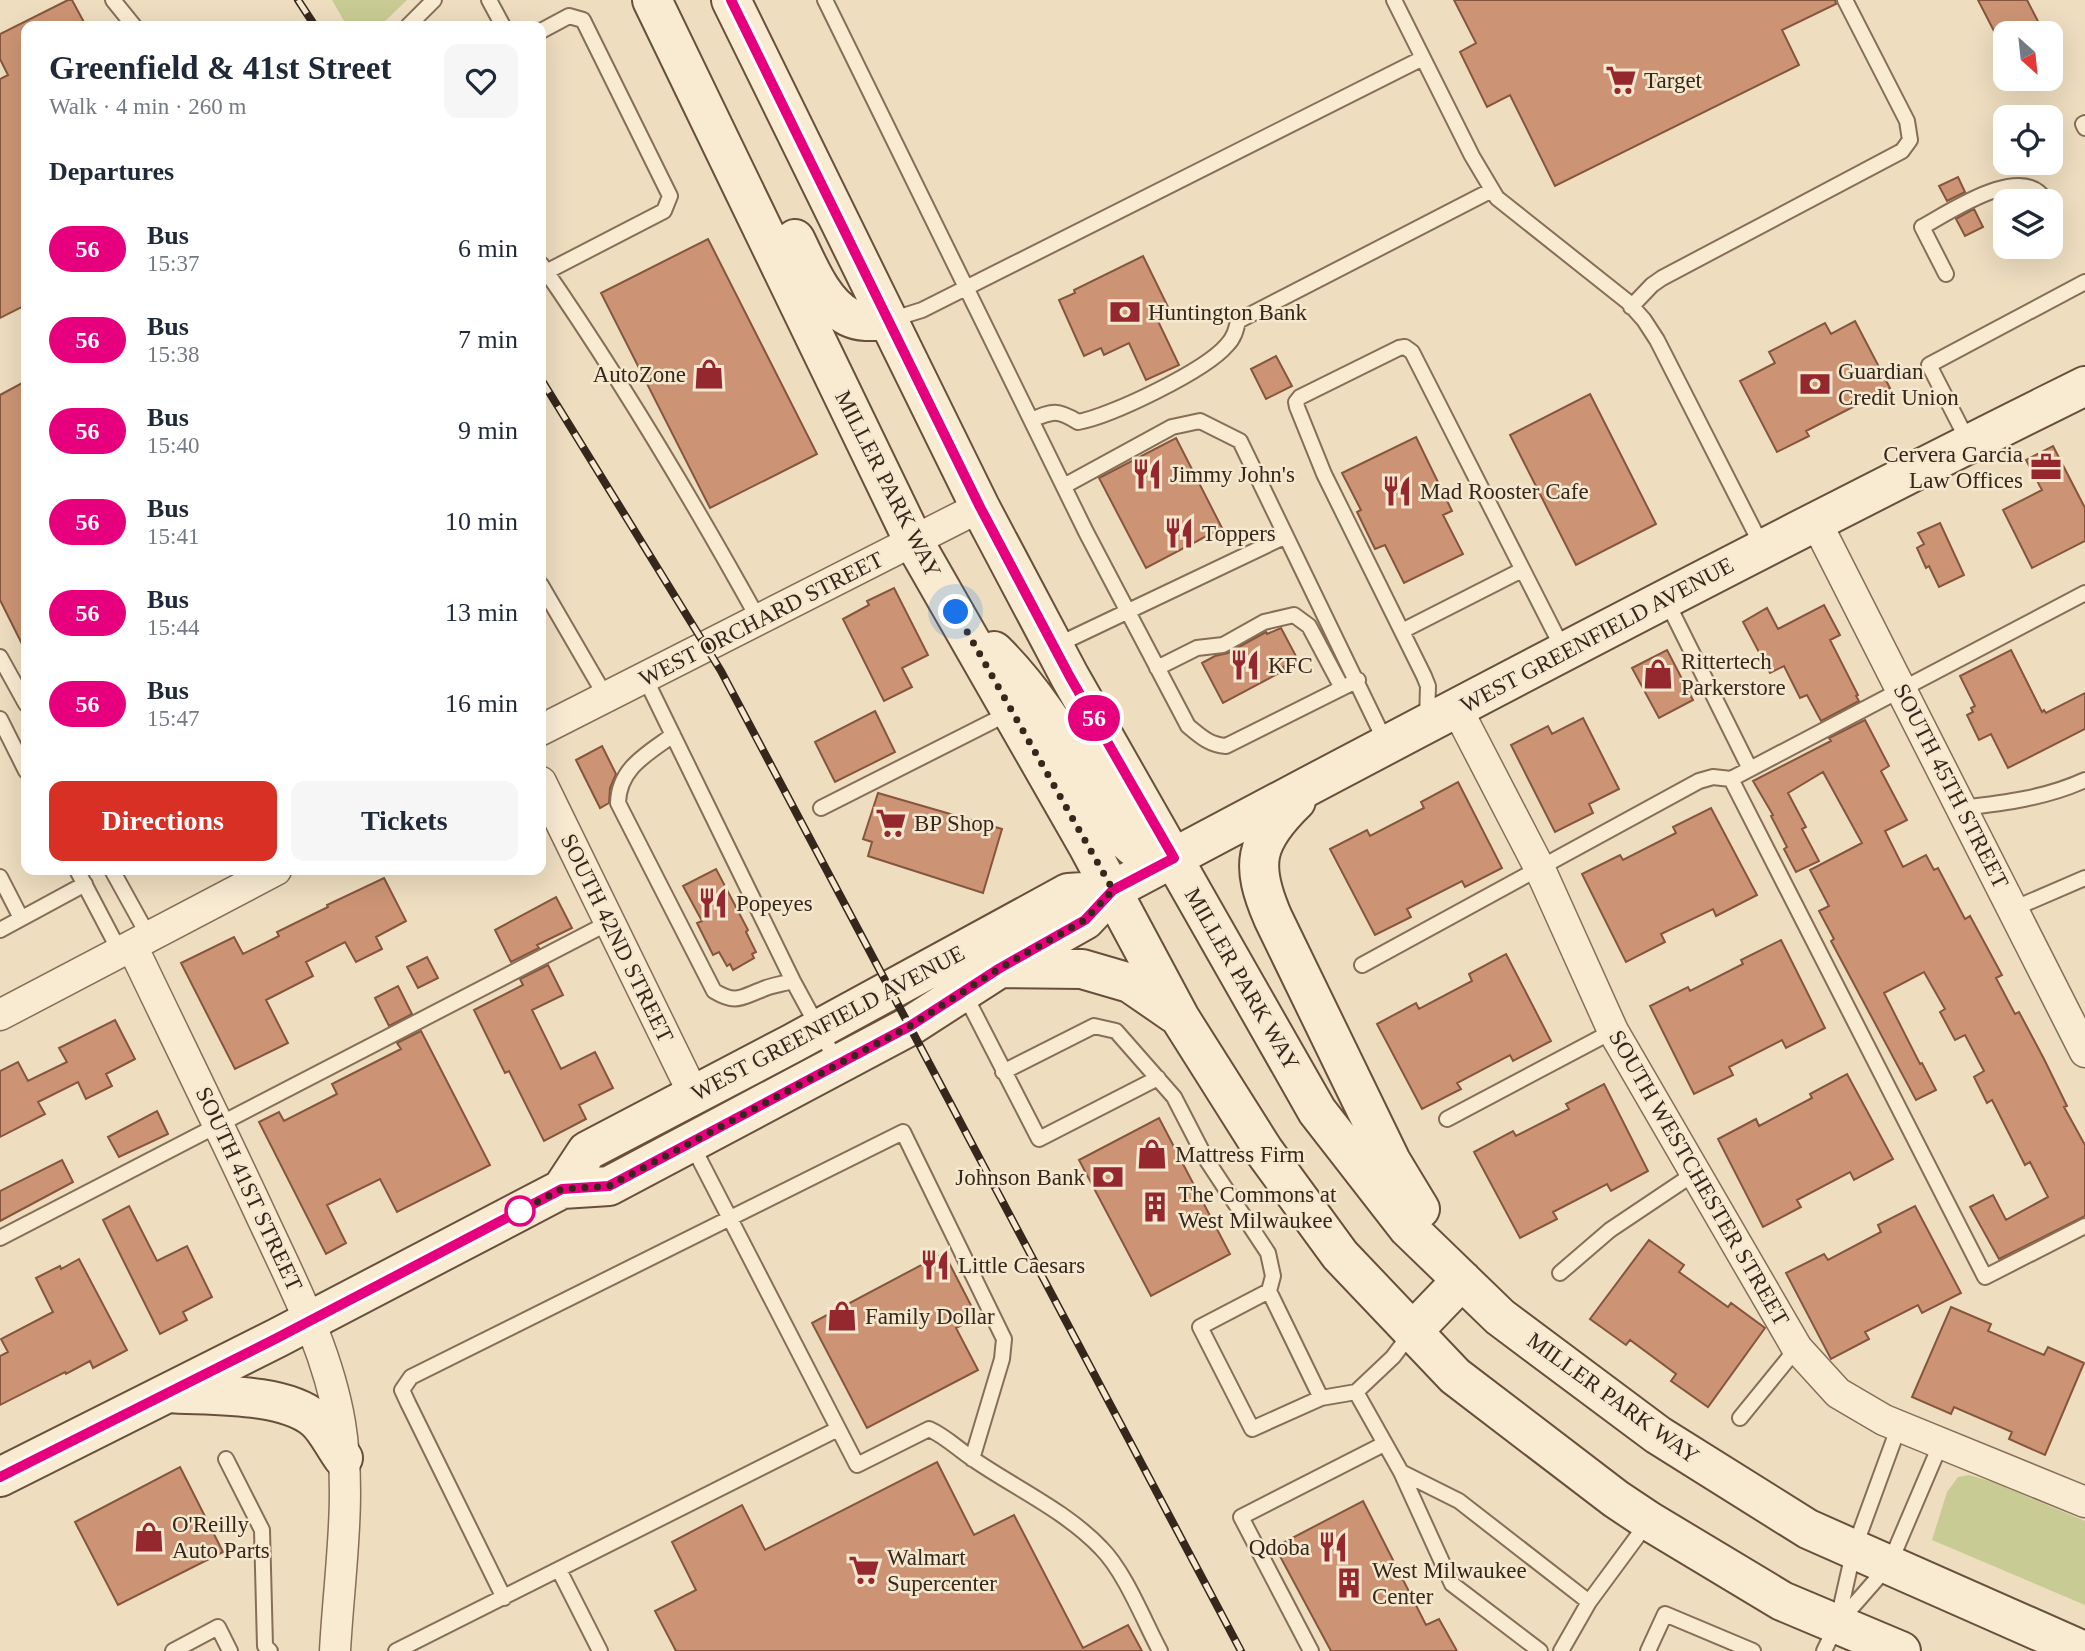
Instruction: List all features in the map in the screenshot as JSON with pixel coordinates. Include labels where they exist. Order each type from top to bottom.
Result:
[{"type":"main road","name":"MILLER PARK WAY","points":[[652,0],[914,542],[1113,890],[1180,1018],[1264,1151],[1340,1255],[1455,1376],[1649,1521],[1782,1601],[1831,1638],[1901,1651]]},
{"type":"main road","name":"MILLER PARK WAY","points":[[731,0],[980,507],[1054,646],[1317,1111],[1408,1228],[1500,1317],[1658,1435],[1808,1529],[2084,1651]]},
{"type":"main road","points":[[705,111],[765,191],[820,286],[836,307],[850,317],[867,321],[888,320]]},
{"type":"main road","name":"WEST GREENFIELD AVENUE","points":[[0,1477],[310,1321],[562,1189],[609,1186],[910,1026],[1000,968],[1085,920],[1113,890],[1388,746],[1563,650],[1815,520],[2085,386]]},
{"type":"main road","points":[[956,612],[1025,683],[1127,841],[1138,852],[1149,857],[1174,858]]},
{"type":"main road","points":[[1311,786],[1282,814],[1265,839],[1259,857],[1258,872],[1265,901],[1391,1161],[1462,1280],[1412,1332]]},
{"type":"main road","name":"WEST GREENFIELD AVENUE","points":[[562,1189],[587,1151],[1069,893],[1113,890]]},
{"type":"main road","points":[[1000,968],[1082,969],[1130,983],[1180,1018]]},
{"type":"main road","points":[[166,1393],[278,1401],[300,1409],[317,1420],[343,1458]]},
{"type":"street","name":"WEST ORCHARD STREET","points":[[546,728],[980,507]]},
{"type":"street","name":"SOUTH 45TH STREET","points":[[1815,520],[2085,1052]]},
{"type":"street","name":"SOUTH WESTCHESTER STREET","points":[[1442,717],[1539,867],[1613,1031],[1797,1348],[1838,1393],[1884,1420],[2085,1502]]},
{"type":"street","name":"SOUTH 42ND STREET","points":[[546,792],[694,1095]]},
{"type":"street","points":[[0,1015],[267,875]]},
{"type":"street","name":"SOUTH 41ST STREET","points":[[134,945],[310,1321],[334,1398],[340,1424],[344,1500],[335,1651]]},
{"type":"lane","points":[[113,0],[130,21]]},
{"type":"lane","points":[[413,21],[434,0]]},
{"type":"lane","points":[[489,0],[500,21]]},
{"type":"lane","points":[[825,0],[1031,420],[1188,726],[1216,745],[1226,746],[1357,680]]},
{"type":"lane","points":[[1394,0],[1472,156],[1497,198],[1644,320],[1657,340],[1763,547]]},
{"type":"lane","points":[[1631,307],[1662,278],[1902,151],[1910,140],[1907,121],[1845,0]]},
{"type":"lane","points":[[546,28],[569,16],[583,20],[670,196],[664,211],[546,267]]},
{"type":"lane","points":[[888,320],[922,310],[1423,58]]},
{"type":"lane","points":[[1999,189],[2010,185],[2027,185],[2033,189]]},
{"type":"lane","points":[[1031,420],[1051,412],[1062,412],[1078,422],[1092,419],[1163,387],[1205,365],[1226,346],[1234,335],[1238,321],[1492,190]]},
{"type":"lane","points":[[1946,274],[1922,227],[1993,191]]},
{"type":"lane","points":[[546,272],[589,335],[717,545],[759,620]]},
{"type":"lane","points":[[1969,443],[1929,365],[2085,282]]},
{"type":"lane","points":[[1442,717],[1324,474],[1296,402],[1300,397],[1405,346],[1412,352],[1563,650]]},
{"type":"lane","points":[[1064,486],[1172,427],[1200,421],[1240,441],[1388,746]]},
{"type":"lane","points":[[1054,646],[1286,536]]},
{"type":"lane","points":[[1402,631],[1522,569]]},
{"type":"lane","points":[[546,593],[607,697]]},
{"type":"lane","points":[[1731,779],[2085,593]]},
{"type":"lane","points":[[1666,599],[1750,769]]},
{"type":"lane","points":[[1157,668],[1196,649],[1223,645],[1264,622],[1294,615],[1309,626],[1342,688]]},
{"type":"lane","points":[[0,657],[21,695]]},
{"type":"lane","points":[[645,678],[793,981],[838,1064]]},
{"type":"lane","points":[[821,808],[1011,712]]},
{"type":"lane","points":[[0,719],[21,761]]},
{"type":"lane","points":[[673,735],[636,761],[623,777],[618,790],[618,803],[714,991],[728,999],[745,998],[761,989],[793,981]]},
{"type":"lane","points":[[1362,965],[1699,781],[1724,776],[1731,779],[1985,1277],[2085,1226]]},
{"type":"lane","points":[[1962,808],[2004,803],[2063,790],[2085,780]]},
{"type":"lane","points":[[80,875],[134,945]]},
{"type":"lane","points":[[113,875],[134,945]]},
{"type":"lane","points":[[0,877],[21,918]]},
{"type":"lane","points":[[2013,909],[2085,878]]},
{"type":"lane","points":[[0,930],[85,884]]},
{"type":"lane","points":[[0,1238],[610,922]]},
{"type":"lane","points":[[964,993],[1039,1139],[1158,1078]]},
{"type":"lane","points":[[1003,1072],[1094,1026],[1116,1031],[1174,1097],[1206,1159],[1268,1253],[1273,1276],[1269,1292],[1321,1398]]},
{"type":"lane","points":[[1447,1119],[1613,1031]]},
{"type":"lane","points":[[504,1598],[402,1390],[411,1377],[902,1132],[1004,1339],[1002,1359],[972,1459]]},
{"type":"lane","points":[[691,1143],[857,1465],[929,1429],[938,1433],[972,1459],[1078,1528],[1103,1549],[1119,1573],[1160,1651]]},
{"type":"lane","points":[[1560,1273],[1610,1230],[1695,1173]]},
{"type":"lane","points":[[1269,1292],[1200,1327],[1252,1429],[1321,1398],[1356,1392],[1393,1357],[1412,1332]]},
{"type":"lane","points":[[1740,1418],[1797,1348]]},
{"type":"lane","points":[[1356,1392],[1401,1472],[1452,1584],[1531,1649]]},
{"type":"lane","points":[[1831,1638],[1854,1549],[1899,1426]]},
{"type":"lane","points":[[396,1651],[838,1429]]},
{"type":"lane","points":[[1831,1638],[1889,1565],[1941,1443]]},
{"type":"lane","points":[[1311,1651],[1241,1517],[1384,1444]]},
{"type":"lane","points":[[226,1459],[262,1530],[265,1646],[270,1651]]},
{"type":"lane","points":[[1401,1472],[1459,1501],[1589,1602]]},
{"type":"lane","points":[[1560,1651],[1589,1602],[1649,1521]]},
{"type":"lane","points":[[559,1570],[600,1651]]},
{"type":"lane","points":[[1648,1651],[1665,1614],[1754,1651]]},
{"type":"lane","points":[[173,1651],[218,1628],[230,1651]]},
{"type":"green space","points":[[332,0],[407,0],[385,21],[344,21]]},
{"type":"green space","points":[[1969,1475],[1993,1482],[2085,1521],[2085,1605],[1932,1540],[1947,1492],[1958,1477]]},
{"type":"building","points":[[72,0],[83,21],[26,21]]},
{"type":"building","name":"Target","points":[[1454,0],[1835,0],[1836,4],[1782,30],[1799,65],[1555,186],[1510,95],[1487,107],[1460,52],[1476,43]]},
{"type":"building","points":[[1978,0],[2027,0],[2038,21],[1993,21],[1993,29]]},
{"type":"building","points":[[21,24],[21,308],[0,318],[0,79],[8,75],[0,59],[0,34]]},
{"type":"building","points":[[1958,177],[1965,192],[1947,201],[1939,186]]},
{"type":"building","points":[[1974,209],[1983,227],[1965,236],[1956,219]]},
{"type":"building","name":"AutoZone","points":[[708,239],[817,454],[710,508],[601,293]]},
{"type":"building","points":[[1143,256],[1171,313],[1157,319],[1179,365],[1146,380],[1129,343],[1104,355],[1101,348],[1084,356],[1059,300]]},
{"type":"building","name":"Guardian Credit Union","points":[[1855,321],[1890,388],[1806,431],[1809,436],[1777,452],[1740,381],[1775,363],[1769,352],[1825,323],[1831,334]]},
{"type":"building","points":[[1276,356],[1292,386],[1266,399],[1251,369]]},
{"type":"building","points":[[21,384],[21,642],[0,600],[0,395]]},
{"type":"building","points":[[1590,394],[1656,524],[1576,565],[1510,435]]},
{"type":"building","name":"Mad Rooster Cafe","points":[[1416,437],[1452,511],[1443,515],[1463,554],[1404,583],[1385,545],[1375,549],[1357,512],[1361,510],[1342,473]]},
{"type":"building","points":[[1176,438],[1222,528],[1146,568],[1099,478]]},
{"type":"building","points":[[2053,446],[2085,508],[2085,541],[2032,568],[2003,510],[2042,490],[2026,460]]},
{"type":"building","points":[[1940,523],[1964,575],[1939,587],[1917,548],[1924,544],[1918,533]]},
{"type":"building","points":[[894,588],[928,655],[902,668],[912,687],[884,701],[843,619],[869,605],[867,601]]},
{"type":"building","points":[[1824,605],[1840,635],[1830,640],[1859,701],[1821,721],[1807,695],[1800,698],[1784,666],[1770,673],[1743,622],[1767,608],[1778,629]]},
{"type":"building","name":"KFC","points":[[1281,628],[1298,660],[1283,667],[1285,670],[1223,703],[1202,663],[1228,653],[1266,632],[1267,634]]},
{"type":"building","points":[[1667,650],[1693,700],[1659,718],[1632,668]]},
{"type":"building","points":[[2011,650],[2042,712],[2044,710],[2046,713],[2085,693],[2085,729],[2008,768],[1991,734],[1979,740],[1967,715],[1973,712],[1971,708],[1975,706],[1960,676]]},
{"type":"building","points":[[875,711],[895,752],[835,782],[815,742]]},
{"type":"building","points":[[1583,718],[1619,789],[1589,804],[1593,813],[1555,832],[1511,745],[1548,726],[1552,734]]},
{"type":"building","points":[[1865,720],[1889,766],[1881,771],[1907,820],[1885,831],[1903,867],[1926,855],[1934,870],[1938,868],[1965,919],[1970,916],[2002,975],[1996,978],[2015,1014],[2019,1012],[2085,1145],[2085,1216],[1999,1259],[1970,1207],[1993,1195],[2006,1220],[2048,1197],[2030,1162],[2025,1165],[1992,1100],[1987,1103],[1974,1077],[1984,1071],[1965,1035],[1955,1040],[1940,1012],[1945,1009],[1924,972],[1884,993],[1936,1090],[1916,1100],[1831,941],[1834,939],[1819,911],[1829,906],[1810,870],[1862,843],[1823,772],[1788,793],[1806,827],[1802,829],[1819,861],[1796,872],[1784,849],[1787,847],[1771,816],[1773,815],[1753,781],[1831,741],[1829,738]]},
{"type":"building","points":[[602,746],[616,774],[610,788],[609,803],[600,808],[576,760]]},
{"type":"building","points":[[1458,782],[1502,868],[1465,887],[1462,881],[1407,909],[1411,917],[1375,935],[1330,849],[1367,830],[1370,836],[1424,808],[1421,802]]},
{"type":"building","points":[[878,793],[1002,829],[983,893],[868,856],[872,842],[863,839]]},
{"type":"building","points":[[1711,808],[1757,895],[1716,916],[1713,909],[1661,934],[1665,942],[1626,962],[1582,874],[1620,855],[1623,860],[1676,833],[1673,827]]},
{"type":"building","name":"Popeyes","points":[[716,869],[748,930],[746,932],[756,952],[752,954],[754,958],[733,970],[730,964],[727,966],[719,952],[713,955],[697,923],[702,921],[683,886]]},
{"type":"building","points":[[384,878],[406,921],[376,937],[382,949],[356,962],[345,942],[306,962],[313,976],[266,1000],[288,1043],[235,1069],[181,963],[234,937],[243,954],[279,936],[277,932],[328,907],[327,905]]},
{"type":"building","points":[[556,897],[572,928],[537,945],[539,948],[511,962],[495,930]]},
{"type":"building","points":[[1781,940],[1825,1028],[1786,1048],[1782,1040],[1729,1067],[1733,1075],[1694,1094],[1650,1006],[1688,987],[1690,991],[1743,964],[1741,960]]},
{"type":"building","points":[[1506,954],[1551,1041],[1513,1061],[1510,1055],[1457,1083],[1461,1089],[1422,1109],[1377,1024],[1416,1003],[1419,1009],[1472,981],[1469,974]]},
{"type":"building","points":[[427,957],[438,978],[418,988],[407,967]]},
{"type":"building","points":[[548,965],[563,995],[532,1010],[561,1069],[595,1052],[613,1088],[579,1105],[586,1119],[544,1141],[509,1071],[505,1073],[474,1010],[523,985],[520,979]]},
{"type":"building","points":[[398,986],[412,1014],[389,1026],[375,998]]},
{"type":"building","points":[[115,1020],[135,1059],[106,1074],[112,1086],[86,1099],[78,1082],[38,1102],[45,1114],[0,1137],[0,1071],[18,1062],[28,1081],[67,1062],[59,1048]]},
{"type":"building","points":[[421,1031],[490,1165],[397,1212],[380,1179],[327,1205],[346,1243],[326,1254],[259,1122],[279,1112],[284,1121],[337,1094],[332,1084],[401,1049],[397,1043]]},
{"type":"building","points":[[1847,1074],[1893,1159],[1854,1180],[1850,1172],[1797,1200],[1801,1207],[1763,1227],[1718,1139],[1756,1119],[1759,1126],[1812,1098],[1810,1094]]},
{"type":"building","points":[[1604,1084],[1648,1171],[1611,1191],[1607,1184],[1553,1212],[1557,1219],[1520,1238],[1474,1152],[1513,1131],[1516,1136],[1569,1109],[1566,1104]]},
{"type":"building","points":[[157,1111],[168,1134],[119,1157],[108,1137]]},
{"type":"building","name":"The Commons at West Milwaukee","points":[[1159,1118],[1230,1254],[1151,1296],[1079,1160]]},
{"type":"building","points":[[62,1160],[73,1182],[0,1221],[0,1191]]},
{"type":"building","points":[[129,1206],[157,1261],[187,1246],[212,1297],[183,1312],[187,1320],[160,1334],[103,1220]]},
{"type":"building","points":[[1915,1206],[1961,1293],[1922,1313],[1918,1305],[1865,1332],[1869,1339],[1831,1359],[1786,1273],[1824,1254],[1828,1260],[1881,1232],[1878,1225]]},
{"type":"building","points":[[1649,1240],[1684,1265],[1679,1272],[1728,1307],[1731,1303],[1765,1328],[1708,1407],[1671,1381],[1676,1374],[1630,1340],[1626,1345],[1590,1319]]},
{"type":"building","points":[[944,1253],[977,1317],[956,1328],[978,1370],[867,1428],[812,1323]]},
{"type":"building","points":[[79,1259],[127,1350],[93,1368],[90,1361],[0,1405],[0,1356],[8,1352],[1,1339],[53,1312],[36,1278]]},
{"type":"building","points":[[1951,1307],[1991,1324],[1988,1331],[2044,1355],[2048,1347],[2084,1363],[2045,1455],[2009,1439],[2012,1432],[1954,1407],[1951,1414],[1912,1397]]},
{"type":"building","name":"Walmart Supercenter","points":[[937,1462],[974,1535],[1014,1515],[1083,1648],[1128,1625],[1142,1651],[676,1651],[655,1611],[696,1590],[672,1542],[742,1505],[765,1550]]},
{"type":"building","name":"O'Reilly Auto Parts","points":[[180,1467],[223,1552],[118,1605],[75,1522]]},
{"type":"building","name":"West Milwaukee Center","points":[[1363,1501],[1426,1625],[1439,1619],[1457,1651],[1331,1651],[1275,1547]]},
{"type":"railway","points":[[298,0],[312,21]]},
{"type":"railway","points":[[546,387],[721,671],[1241,1651]]},
{"type":"bus line","name":"56","points":[[0,1477],[277,1338],[562,1189],[609,1186],[691,1143],[910,1026],[1000,968],[1085,920],[1113,890],[1174,858],[1070,677],[980,507],[731,0]]},
{"type":"place","name":"Target","points":[[1621,80]]},
{"type":"place","name":"Huntington Bank","points":[[1125,312]]},
{"type":"place","name":"AutoZone","points":[[709,374]]},
{"type":"place","name":"Guardian Credit Union","points":[[1815,384]]},
{"type":"place","name":"Cervera Garcia Law Offices","points":[[2046,467]]},
{"type":"place","name":"Jimmy John's","points":[[1147,474]]},
{"type":"place","name":"Mad Rooster Cafe","points":[[1397,491]]},
{"type":"place","name":"Toppers","points":[[1179,533]]},
{"type":"place","name":"KFC","points":[[1245,665]]},
{"type":"place","name":"Rittertech Parkerstore","points":[[1658,674]]},
{"type":"place","name":"BP Shop","points":[[891,823]]},
{"type":"place","name":"Popeyes","points":[[713,903]]},
{"type":"place","name":"Mattress Firm","points":[[1152,1154]]},
{"type":"place","name":"Johnson Bank","points":[[1108,1177]]},
{"type":"place","name":"The Commons at West Milwaukee","points":[[1155,1207]]},
{"type":"place","name":"Little Caesars","points":[[935,1265]]},
{"type":"place","name":"Family Dollar","points":[[842,1316]]},
{"type":"place","name":"O'Reilly Auto Parts","points":[[149,1537]]},
{"type":"place","name":"Qdoba","points":[[1333,1547]]},
{"type":"place","name":"Walmart Supercenter","points":[[864,1570]]},
{"type":"place","name":"West Milwaukee Center","points":[[1349,1583]]},
{"type":"route","points":[[520,1211],[512,1215],[562,1189],[609,1186],[910,1026],[1000,968],[1085,920],[1113,890],[956,612]]}]
